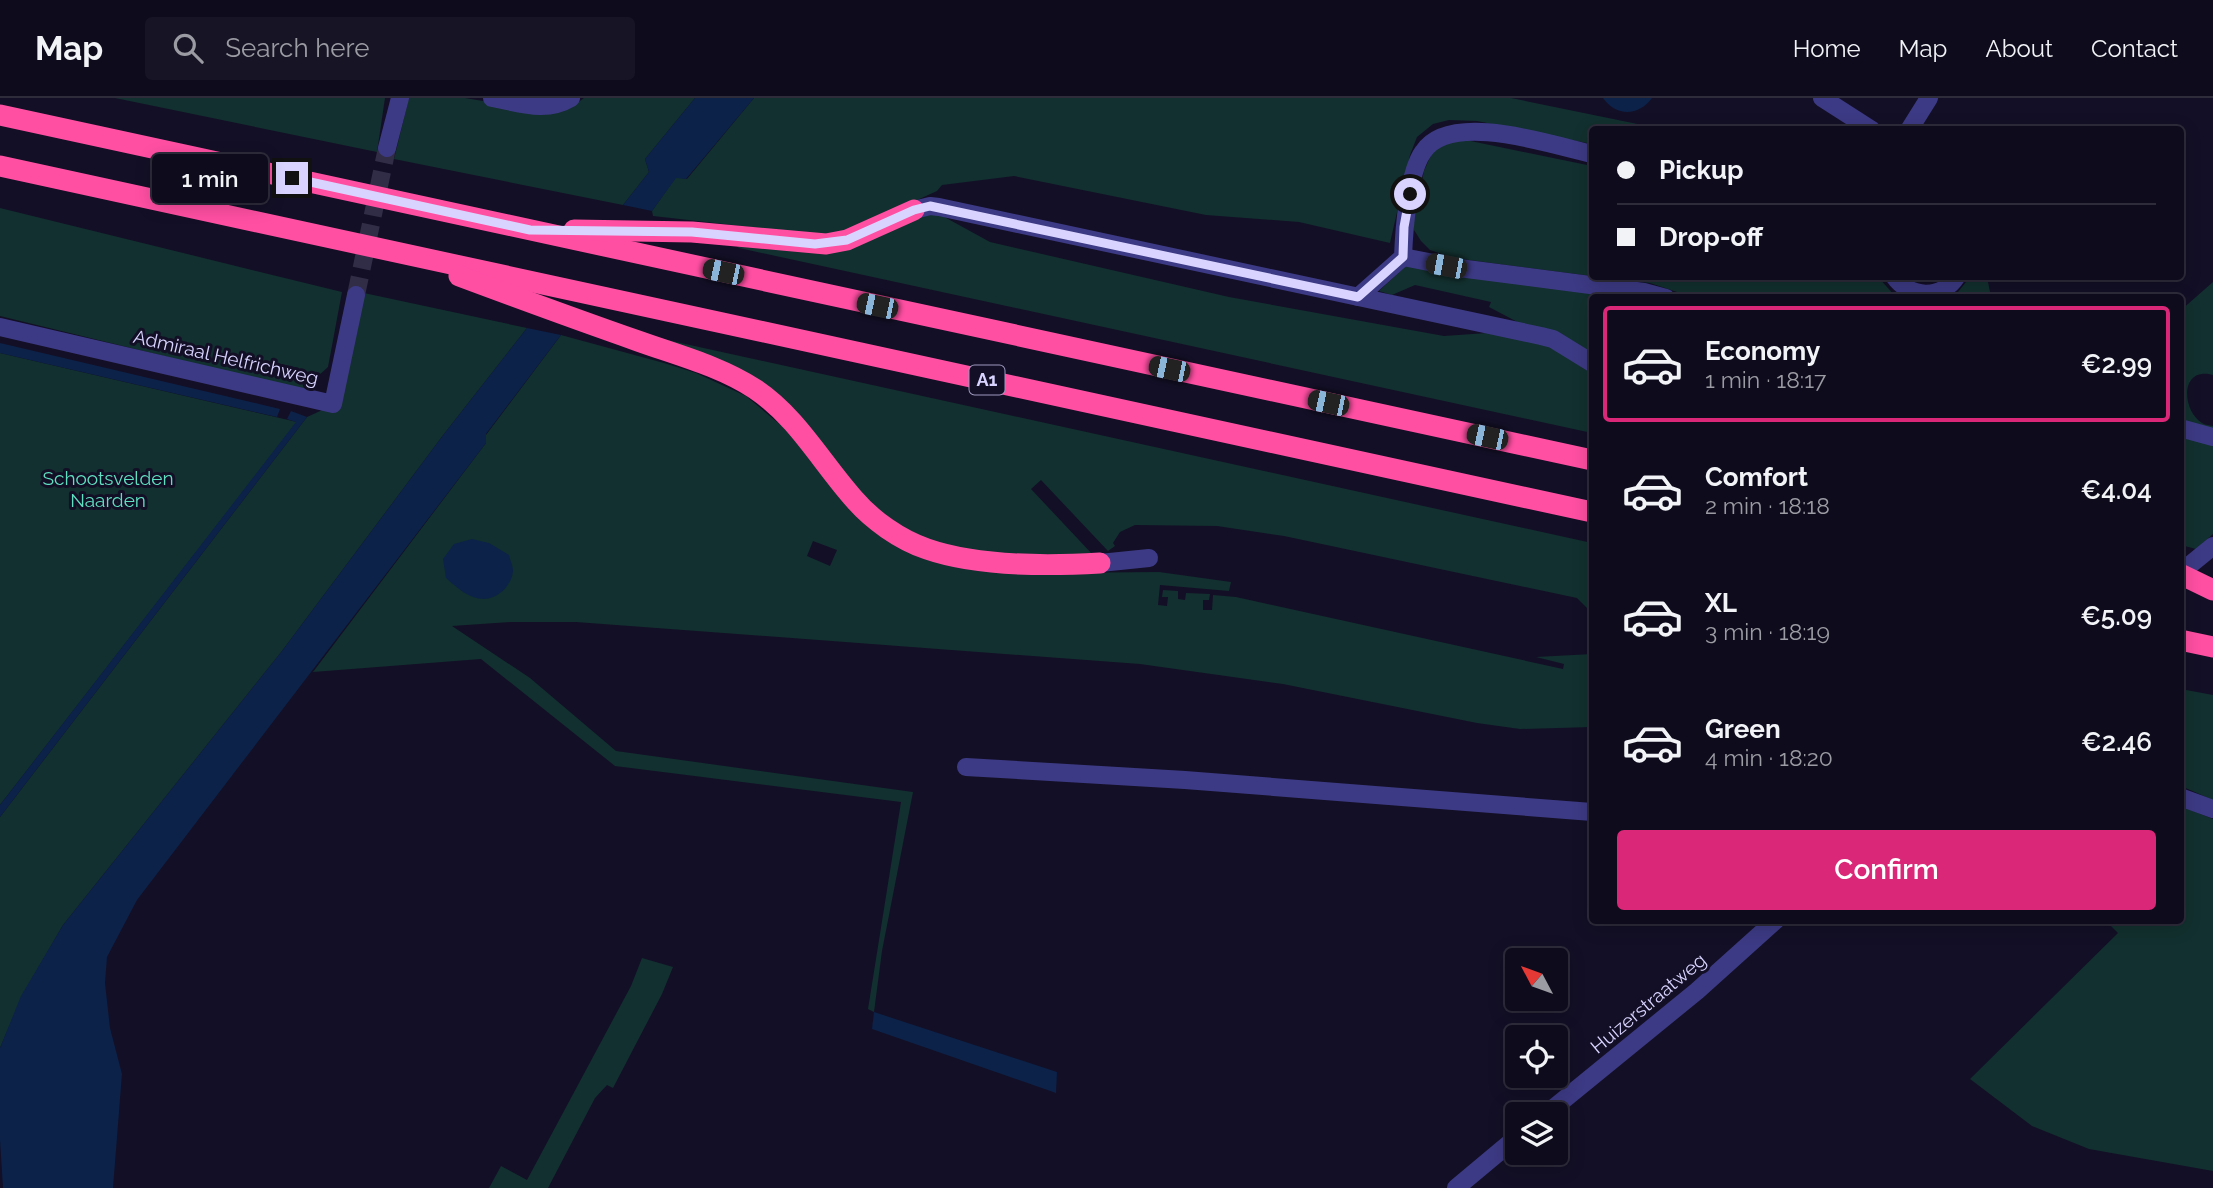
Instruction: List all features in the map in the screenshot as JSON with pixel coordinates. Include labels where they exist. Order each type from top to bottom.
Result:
[{"type":"highway","points":[[0,115],[1589,459]]},
{"type":"highway","name":"A1","points":[[0,166],[1589,511]]},
{"type":"highway","points":[[530,230],[692,232],[826,244],[847,240],[914,210]]},
{"type":"highway","name":"A1","points":[[381,248],[703,364],[741,381],[756,390],[791,420],[862,508],[895,533],[925,549],[947,555],[997,561],[1057,565],[1100,563]]},
{"type":"highway","points":[[2184,575],[2213,590]]},
{"type":"highway","points":[[2184,589],[2213,595]]},
{"type":"highway","points":[[2184,641],[2213,647]]},
{"type":"street","points":[[387,148],[400,98]]},
{"type":"street","points":[[492,98],[540,107],[553,106],[571,98]]},
{"type":"street","points":[[1822,98],[1866,126]]},
{"type":"street","points":[[1912,126],[1929,98]]},
{"type":"street","points":[[1358,297],[1403,257],[1405,221],[1416,168],[1424,150],[1438,138],[1463,131],[1487,131],[1589,153]]},
{"type":"street","points":[[914,210],[923,206],[939,207],[1553,339],[1589,361]]},
{"type":"street","points":[[1403,257],[1459,268],[1651,294]]},
{"type":"street","points":[[1897,280],[1909,290],[1921,294],[1940,294],[1953,280]]},
{"type":"street","name":"Admiraal Helfrichweg","points":[[0,327],[333,404],[356,295]]},
{"type":"street","points":[[2184,429],[2213,437]]},
{"type":"street","points":[[2184,570],[2213,546]]},
{"type":"street","name":"A1","points":[[1100,563],[1149,558]]},
{"type":"street","points":[[966,767],[1185,779],[1589,813]]},
{"type":"street","points":[[2184,799],[2213,810]]},
{"type":"street","name":"Huizerstraatweg","points":[[1561,1102],[1697,991],[1772,924]]},
{"type":"street","points":[[1456,1188],[1505,1147]]},
{"type":"green space","points":[[115,98],[385,98],[377,152]]},
{"type":"green space","points":[[409,98],[465,98],[549,112],[569,109],[584,98],[695,98],[645,159],[649,172],[623,205],[394,159]]},
{"type":"green space","points":[[754,98],[1511,98],[1647,126],[1589,126],[1589,143],[1477,121],[1449,120],[1433,124],[1417,137],[1410,155],[1390,243],[1299,222],[1206,215],[1014,176],[942,185],[937,191],[858,227],[831,236],[653,216],[652,211],[676,177],[687,179]]},
{"type":"green space","points":[[1461,139],[1589,165],[1589,276],[1454,258],[1430,250],[1414,230],[1414,217],[1424,171],[1432,153],[1439,146]]},
{"type":"green space","points":[[0,208],[342,292],[328,367],[303,390],[0,316]]},
{"type":"green space","points":[[939,214],[990,242],[1229,297],[1444,336],[1487,333],[1547,345],[1589,369],[1589,432],[739,248],[734,244],[820,251],[917,215]]},
{"type":"green space","points":[[1407,265],[1612,294],[1589,294],[1589,354],[1489,307],[1491,302],[1415,285],[1392,295],[1379,291]]},
{"type":"green space","points":[[1624,280],[1881,280],[1893,294],[1683,294],[1650,283]]},
{"type":"green space","points":[[1968,280],[1988,280],[1990,294],[1956,294]]},
{"type":"green space","points":[[2213,282],[2213,375],[2202,374],[2194,377],[2187,391],[2190,409],[2195,417],[2203,424],[2213,426],[2213,534],[2196,549],[2184,546],[2184,307]]},
{"type":"green space","points":[[364,293],[527,328],[282,651],[63,925],[22,996],[0,1048],[0,817],[307,417],[342,401]]},
{"type":"green space","points":[[561,335],[696,373],[746,396],[783,427],[867,523],[1051,573],[1159,572],[1231,582],[1229,591],[1160,585],[1158,605],[1167,606],[1168,597],[1162,597],[1163,590],[1178,591],[1178,599],[1185,600],[1186,593],[1210,594],[1209,600],[1203,600],[1203,610],[1212,610],[1213,595],[1236,597],[1563,669],[1564,664],[1536,657],[1589,654],[1589,727],[1520,729],[1477,723],[1283,684],[1140,664],[576,622],[510,622],[452,626],[530,678],[616,751],[913,792],[882,951],[874,1012],[868,1009],[901,802],[615,766],[481,659],[313,672],[486,443],[486,435]],"holes":[[[813,541],[837,550],[830,566],[807,556]]]},
{"type":"green space","points":[[649,336],[1589,542],[1589,610],[1577,598],[1284,536],[1217,526],[1135,525],[1120,532],[1113,543],[1115,546],[1108,551],[1041,480],[1031,489],[1094,556],[967,552],[921,539],[870,504],[812,433]]},
{"type":"green space","name":"Schootsvelden Naarden","points":[[0,353],[297,422],[0,805]]},
{"type":"green space","points":[[2184,690],[2213,695],[2213,800],[2184,787]]},
{"type":"green space","points":[[2184,807],[2213,819],[2213,1171],[2089,1149],[2032,1126],[1970,1079],[2118,933],[2109,924],[2184,924]]},
{"type":"green space","points":[[642,958],[673,967],[662,994],[613,1088],[607,1085],[595,1098],[548,1188],[489,1188],[501,1166],[527,1180],[631,986]]},
{"type":"water","points":[[695,98],[754,98],[686,179],[676,178],[652,211],[623,205],[649,172],[645,159]]},
{"type":"water","points":[[1603,98],[1652,98],[1641,108],[1628,112],[1614,109]]},
{"type":"water","points":[[527,328],[561,335],[486,434],[486,443],[137,900],[107,957],[105,983],[110,1028],[122,1074],[113,1188],[3,1188],[0,1048],[21,996],[63,925],[282,651]]},
{"type":"water","points":[[0,343],[280,409],[277,417],[0,353]]},
{"type":"water","points":[[291,411],[307,417],[0,817],[0,805],[296,422],[287,419]]},
{"type":"water","points":[[472,539],[489,543],[509,555],[512,565],[512,576],[507,586],[499,594],[489,598],[468,595],[446,578],[443,559],[454,544]]},
{"type":"water","points":[[874,1012],[1057,1072],[1056,1093],[872,1029]]},
{"type":"tunnel","points":[[356,295],[387,148]]},
{"type":"route","points":[[292,178],[530,230],[692,232],[815,244],[847,240],[923,206],[939,207],[1358,297],[1403,257],[1404,227],[1410,194]]}]
